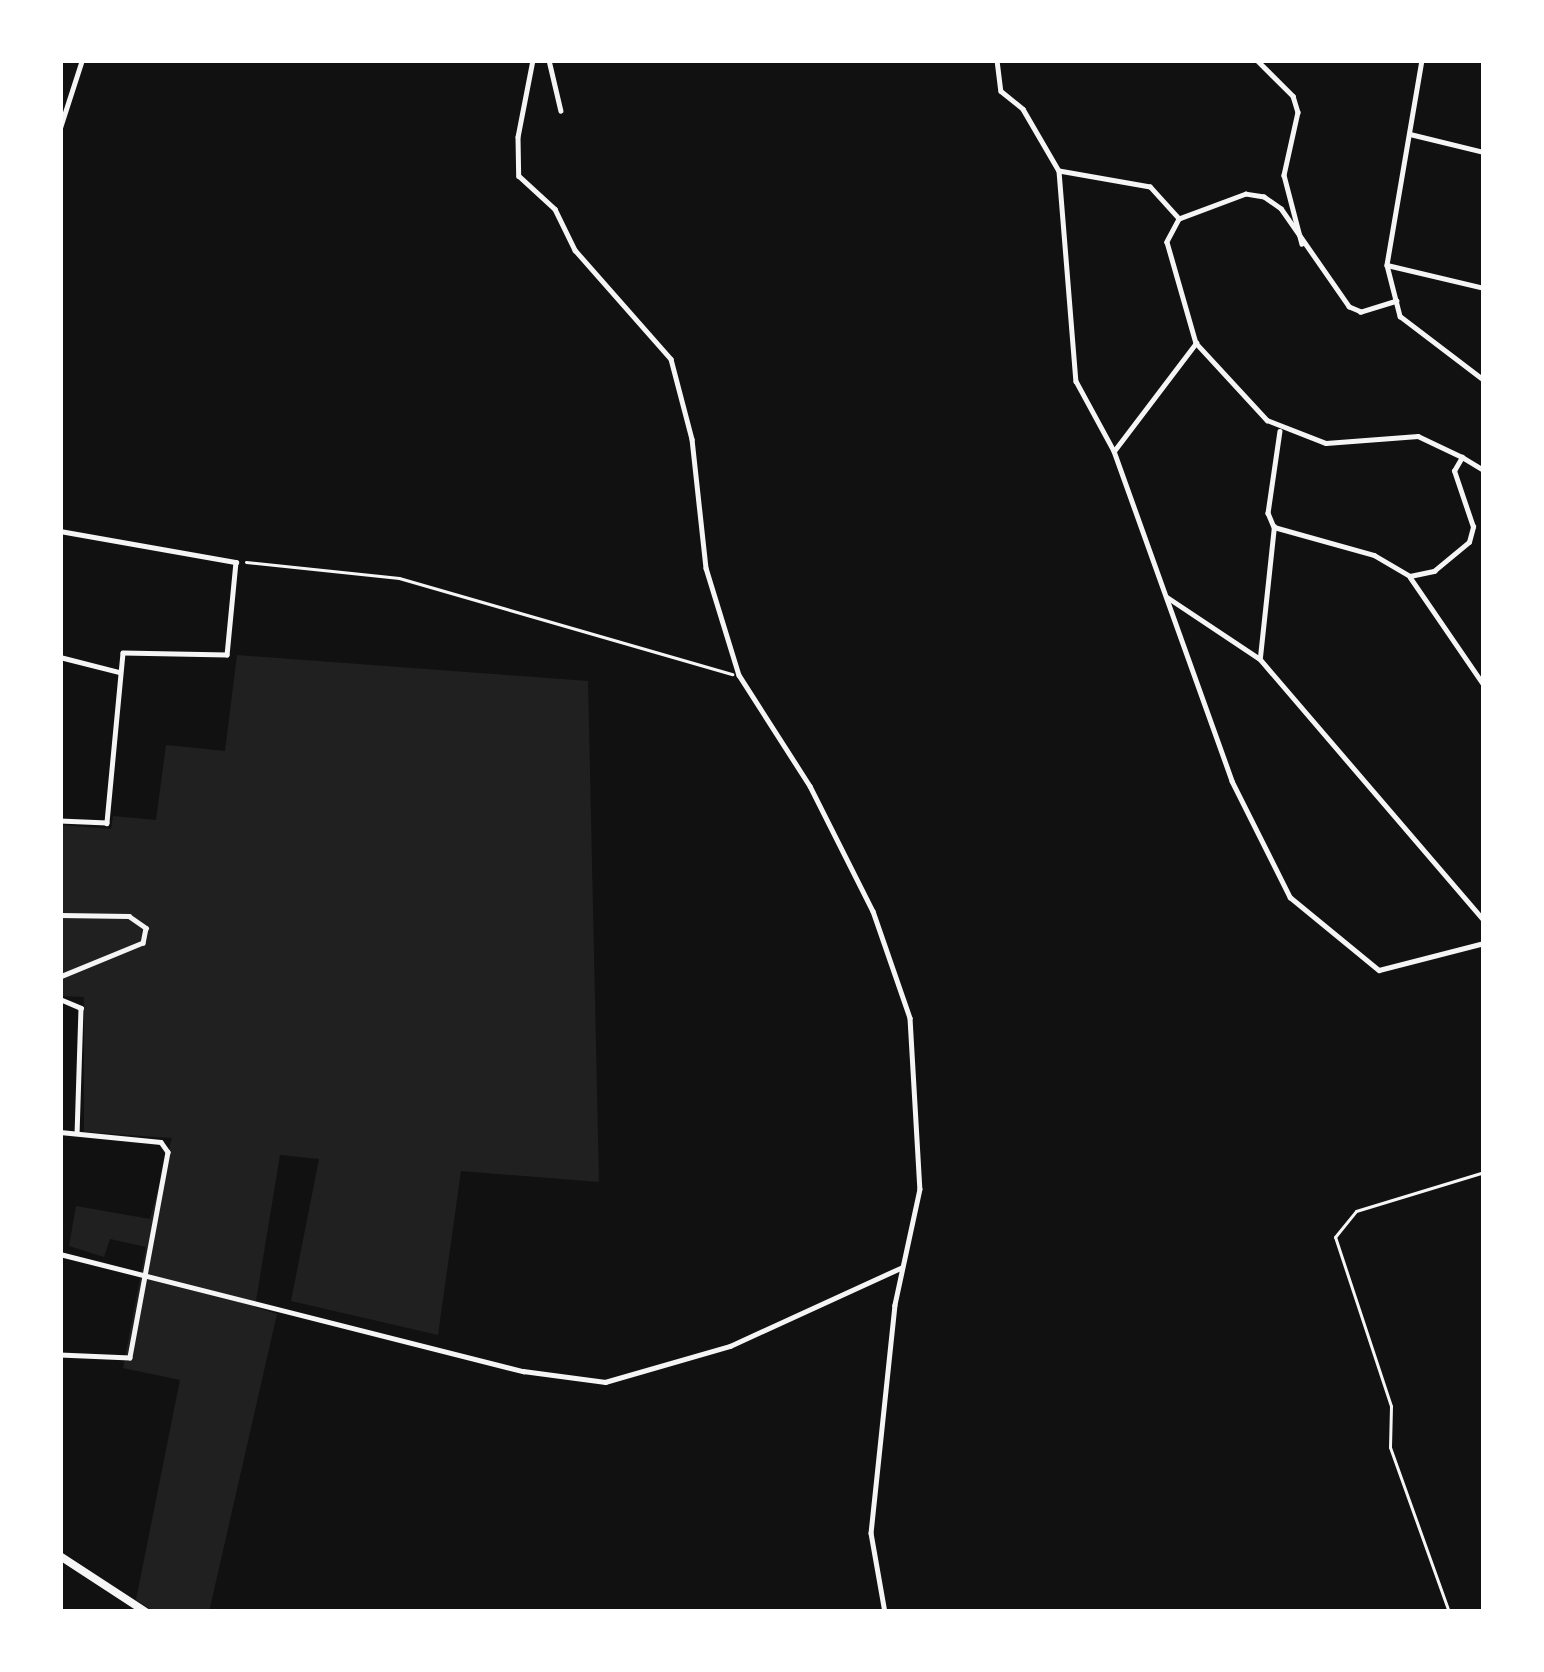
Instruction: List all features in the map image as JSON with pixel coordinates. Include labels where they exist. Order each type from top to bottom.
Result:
[{"type":"main road","points":[[60,1556],[146,1612]]},
{"type":"street","points":[[60,128],[82,60]]},
{"type":"street","points":[[533,60],[518,137],[519,176],[555,209],[575,250],[671,359],[692,439],[706,568],[739,675],[804,774],[874,911],[910,1018],[921,1165],[900,1268],[871,1532],[885,1612]]},
{"type":"street","points":[[549,60],[561,111]]},
{"type":"street","points":[[997,60],[1001,91],[1023,109],[1059,172],[1076,381],[1114,451],[1249,823],[1290,897],[1379,970],[1484,944]]},
{"type":"street","points":[[1257,60],[1293,96],[1298,112],[1284,175],[1303,246]]},
{"type":"street","points":[[1422,60],[1387,265],[1400,316],[1484,380]]},
{"type":"street","points":[[1410,134],[1484,152]]},
{"type":"street","points":[[1059,172],[1150,187],[1180,218]]},
{"type":"street","points":[[1396,301],[1361,312],[1348,307],[1281,209],[1264,197],[1246,194],[1180,218],[1167,242],[1171,276],[1196,343],[1250,406],[1280,428],[1326,443],[1418,436],[1484,470]]},
{"type":"street","points":[[1387,265],[1484,288]]},
{"type":"street","points":[[1114,451],[1196,343]]},
{"type":"street","points":[[1259,659],[1274,527],[1268,514],[1280,428]]},
{"type":"street","points":[[1410,576],[1434,571],[1469,542],[1473,526],[1454,471],[1462,457]]},
{"type":"street","points":[[1274,527],[1374,555],[1410,576],[1470,654],[1484,686]]},
{"type":"street","points":[[60,531],[236,562],[227,655],[130,651],[119,672],[107,823],[60,821]]},
{"type":"street","points":[[1163,594],[1259,659],[1484,920]]},
{"type":"street","points":[[60,657],[119,672]]},
{"type":"street","points":[[60,914],[129,916],[146,928],[131,949],[60,977]]},
{"type":"street","points":[[60,999],[81,1008],[77,1133]]},
{"type":"street","points":[[60,1132],[167,1145],[148,1276],[130,1358],[60,1355]]},
{"type":"street","points":[[60,1255],[523,1371],[605,1382],[730,1346],[900,1268]]},
{"type":"path","points":[[236,562],[398,578],[739,675]]},
{"type":"path","points":[[1449,1612],[1390,1447],[1391,1406],[1335,1238],[1356,1211],[1484,1172]]},
{"type":"shaded area","points":[[237,655],[588,681],[599,1182],[461,1171],[438,1335],[291,1301],[319,1159],[280,1155],[255,1307],[277,1314],[209,1612],[155,1612],[136,1600],[180,1380],[123,1368],[146,1247],[110,1239],[104,1257],[69,1246],[76,1206],[150,1219],[172,1138],[84,1132],[84,997],[60,996],[60,825],[111,829],[113,816],[156,820],[166,745],[225,751]]}]
